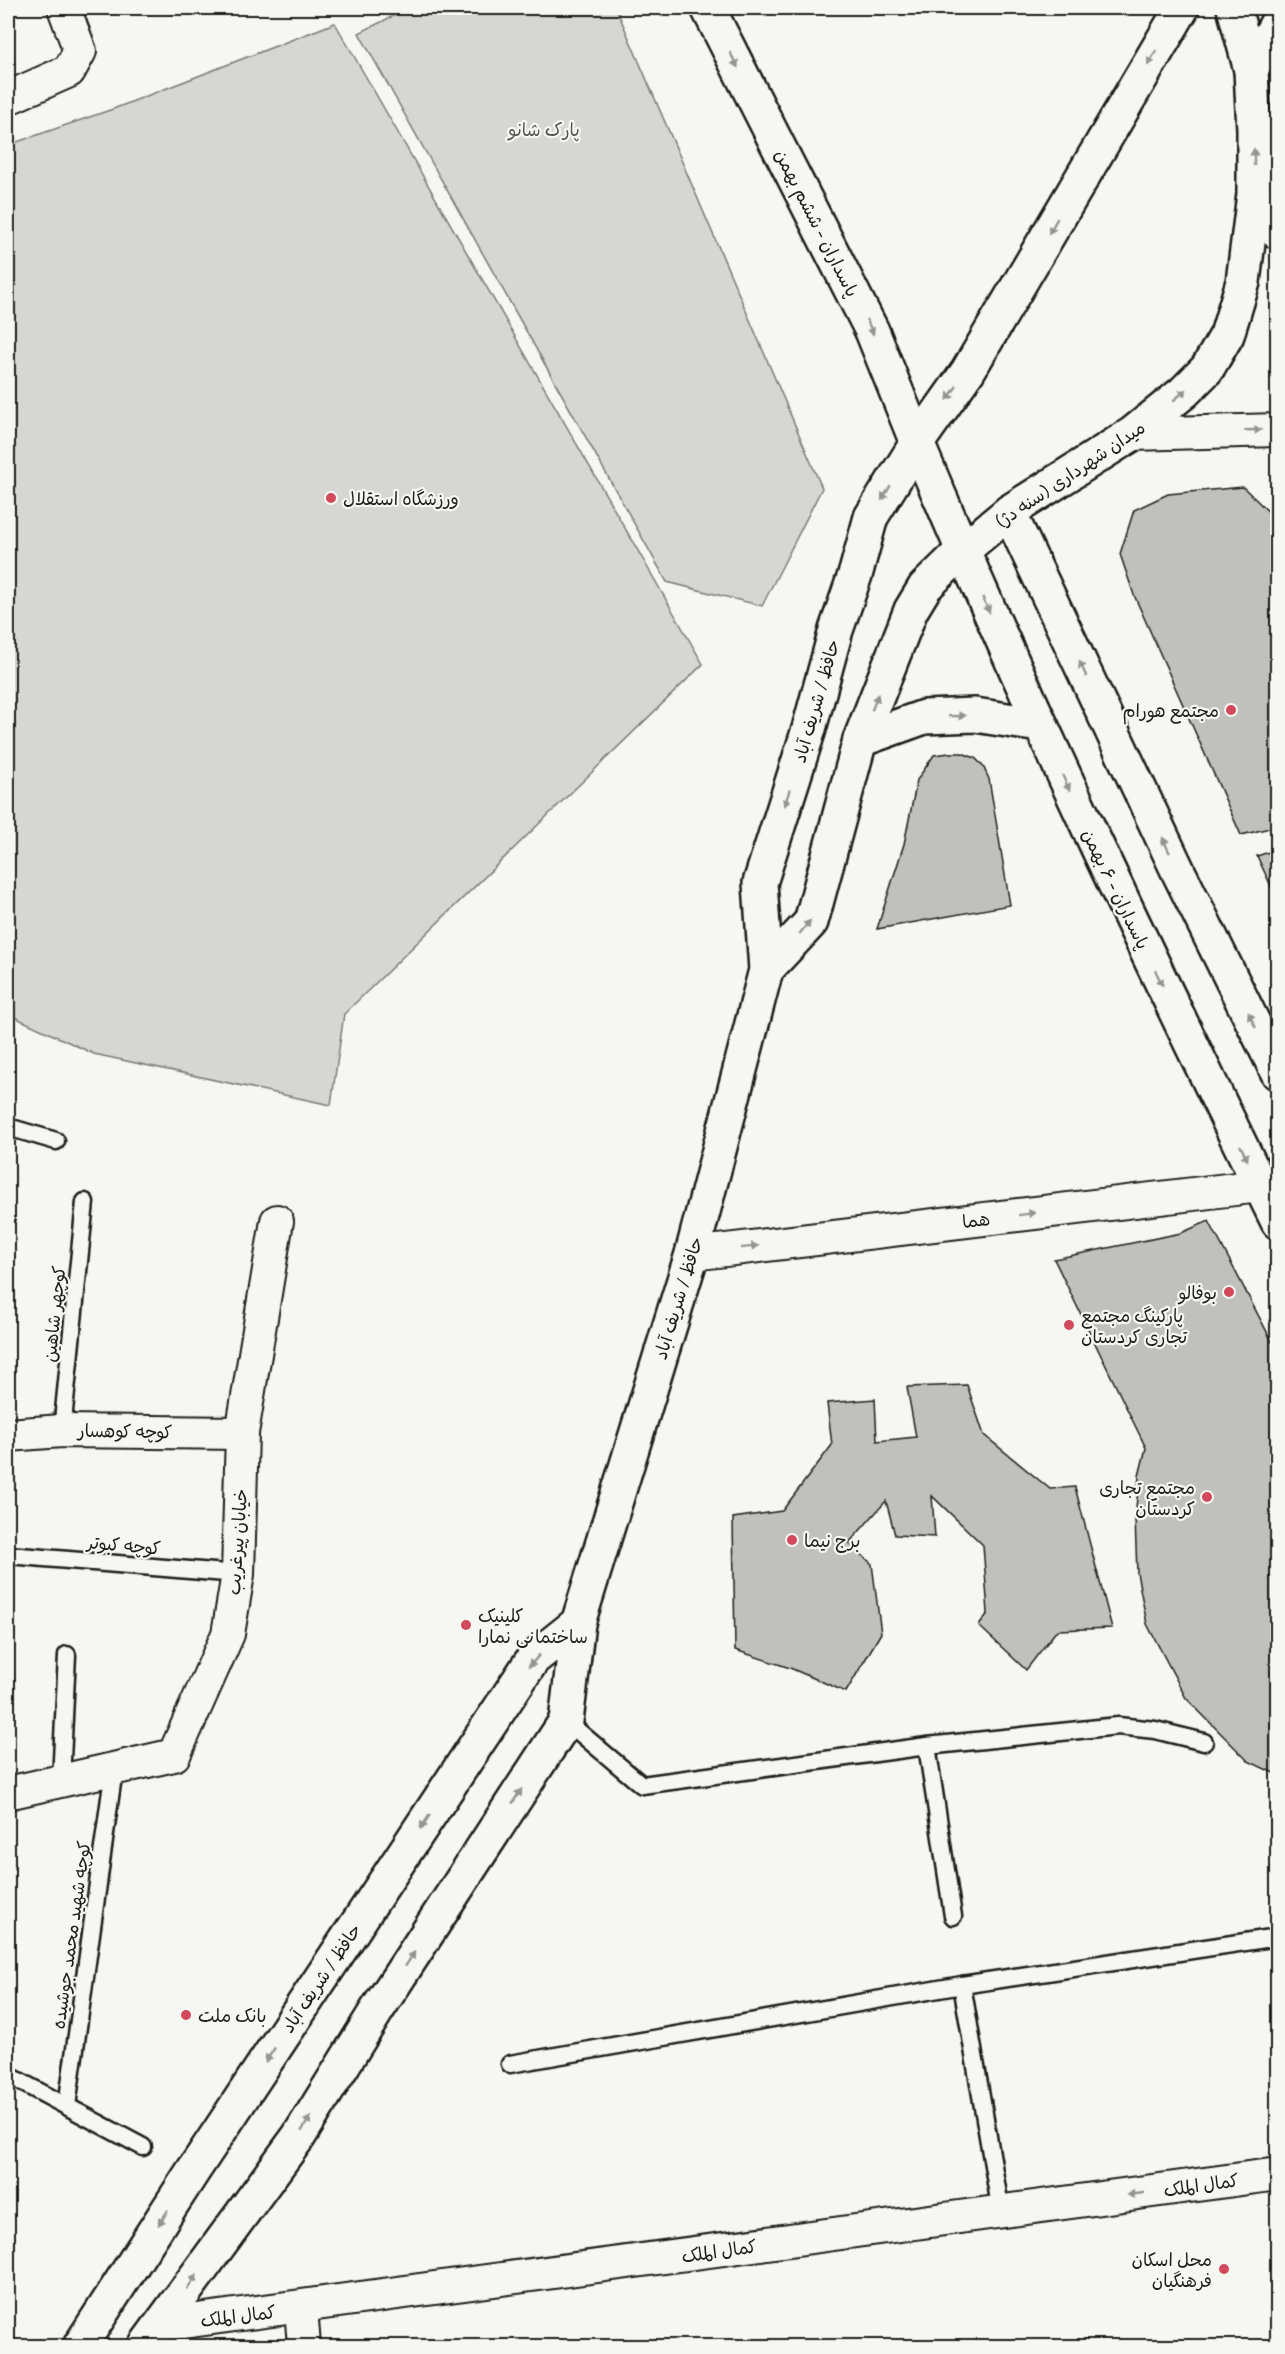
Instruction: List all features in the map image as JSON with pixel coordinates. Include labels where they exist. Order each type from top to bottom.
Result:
[{"type":"main road","name":"پاسداران - ششم بهمن","points":[[708,8],[872,331],[917,443]]},
{"type":"main road","points":[[962,551],[917,443],[968,370],[1182,8]]},
{"type":"main road","name":"میدان شهرداری (سنه دژ)","points":[[962,551],[1009,512],[1132,434],[1185,392],[1207,369],[1227,335],[1243,282],[1254,194],[1251,70],[1234,8]]},
{"type":"main road","points":[[1251,70],[1278,21]]},
{"type":"main road","name":"حافظ / شریف آباد","points":[[153,2336],[299,2136],[377,2010],[566,1721],[578,1623],[692,1254],[766,970],[760,883],[809,729],[836,630],[856,572],[871,517],[917,443]]},
{"type":"main road","points":[[1009,512],[1179,873],[1278,1073]]},
{"type":"main road","name":"حافظ / شریف آباد","points":[[766,970],[811,922],[860,740],[911,610],[924,587],[962,551]]},
{"type":"main road","name":"پاسداران - ۶ بهمن","points":[[962,551],[1101,860],[1278,1222]]},
{"type":"main road","points":[[860,740],[924,717],[975,715],[1040,725]]},
{"type":"main road","name":"حافظ / شریف آباد","points":[[81,2346],[193,2171],[533,1659],[578,1623]]},
{"type":"street","points":[[8,98],[69,71],[80,51],[64,8]]},
{"type":"street","points":[[1254,194],[1278,233]]},
{"type":"street","points":[[1132,434],[1278,430]]},
{"type":"street","name":"هما","points":[[692,1254],[1260,1186]]},
{"type":"street","name":"خیابان پیرغریب","points":[[8,1793],[174,1755],[228,1634],[238,1574],[243,1433],[277,1221]]},
{"type":"street","name":"کوچه کوهسار","points":[[8,1435],[62,1431],[243,1433]]},
{"type":"street","name":"کمال الملک","points":[[153,2336],[301,2308],[1278,2174]]},
{"type":"street","points":[[301,2308],[304,2346]]},
{"type":"lane","points":[[8,1127],[56,1141]]},
{"type":"lane","name":"کوچهر شاهین","points":[[62,1431],[85,1202]]},
{"type":"lane","name":"کوچه کبوتر","points":[[8,1555],[238,1574]]},
{"type":"lane","points":[[61,1781],[67,1655]]},
{"type":"lane","points":[[566,1721],[642,1785],[927,1746],[1118,1726],[1155,1730],[1204,1742]]},
{"type":"lane","points":[[927,1746],[953,1916]]},
{"type":"lane","name":"کوچه شهید محمد جوشیده","points":[[67,2106],[114,1769]]},
{"type":"lane","points":[[510,2064],[962,1985],[1278,1937]]},
{"type":"lane","points":[[962,1985],[1001,2212]]},
{"type":"lane","points":[[8,2075],[143,2146]]},
{"type":"green space","name":"پارک شانو","points":[[409,8],[616,8],[822,488],[762,606],[667,582],[359,33]]},
{"type":"green space","points":[[335,23],[703,664],[344,1014],[331,1105],[94,1054],[8,1014],[8,145],[113,109]]},
{"type":"building","name":"مجتمع هورام","points":[[1243,487],[1278,521],[1278,826],[1241,835],[1134,595],[1120,554],[1134,510],[1168,494]]},
{"type":"building","points":[[962,753],[975,758],[983,766],[989,779],[1010,905],[877,929],[904,844],[917,780],[934,755]]},
{"type":"building","points":[[1278,849],[1278,901],[1257,856]]},
{"type":"building","name":"مجتمع تجاری کردستان","points":[[1209,1221],[1278,1353],[1278,1775],[1248,1761],[1186,1698],[1147,1624],[1137,1573],[1135,1519],[1139,1476],[1146,1448],[1054,1259],[1181,1233]]},
{"type":"building","name":"برج نیما","points":[[967,1385],[984,1435],[1050,1489],[1075,1487],[1112,1628],[1057,1630],[1026,1670],[979,1626],[988,1613],[983,1545],[932,1496],[935,1537],[895,1535],[886,1501],[849,1543],[872,1564],[881,1633],[846,1692],[790,1668],[735,1650],[733,1518],[782,1511],[832,1445],[827,1403],[875,1399],[877,1441],[916,1437],[907,1387]]},
{"type":"place","name":"ورزشگاه استقلال","points":[[331,498]]},
{"type":"place","name":"مجتمع هورام","points":[[1231,710]]},
{"type":"place","name":"بوفالو","points":[[1229,1292]]},
{"type":"place","name":"پارکینگ مجتمع تجاری کردستان","points":[[1069,1325]]},
{"type":"place","name":"مجتمع تجاری کردستان","points":[[1207,1497]]},
{"type":"place","name":"برج نیما","points":[[792,1540]]},
{"type":"place","name":"کلینیک ساختمانی نمارا","points":[[466,1625]]},
{"type":"place","name":"بانک ملت","points":[[186,2015]]},
{"type":"place","name":"محل اسکان فرهنگیان","points":[[1224,2269]]}]
